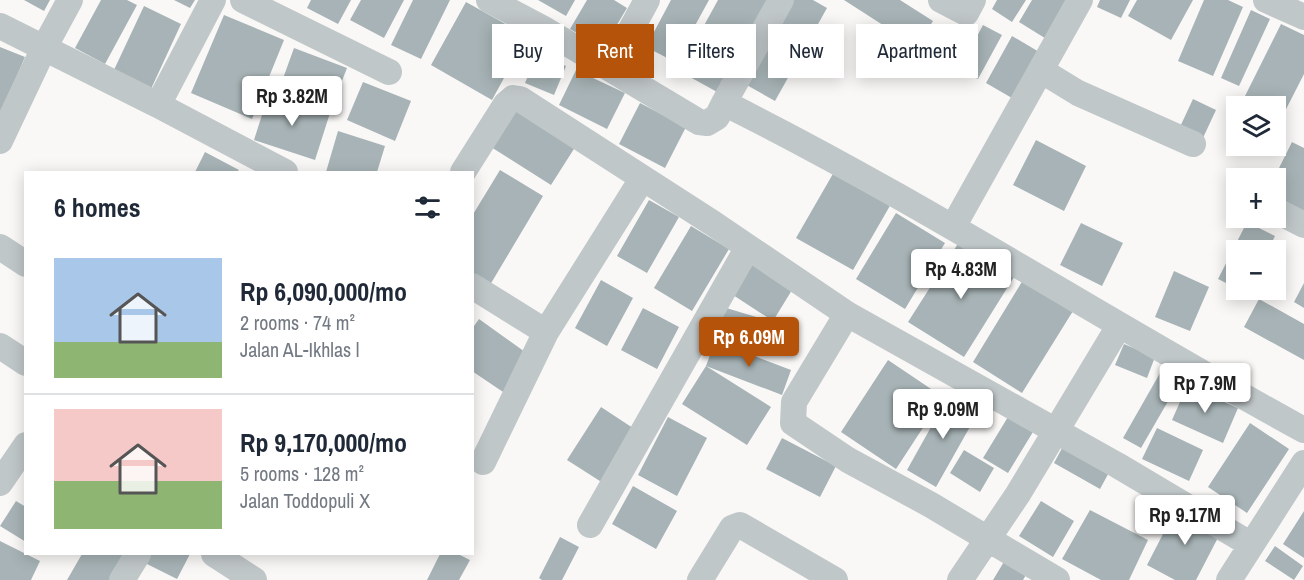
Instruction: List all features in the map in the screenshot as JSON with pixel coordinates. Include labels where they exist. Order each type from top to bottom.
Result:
[{"type":"street","points":[[0,141],[44,48],[70,0]]},
{"type":"street","points":[[158,105],[213,0]]},
{"type":"street","points":[[243,0],[390,72]]},
{"type":"street","points":[[634,24],[647,0]]},
{"type":"street","points":[[626,78],[699,122],[707,123],[717,117],[781,0]]},
{"type":"street","points":[[941,0],[966,13],[973,0]]},
{"type":"street","points":[[953,227],[1042,72],[1080,0]]},
{"type":"street","points":[[1266,0],[1304,17]]},
{"type":"street","points":[[505,4],[576,47]]},
{"type":"street","points":[[0,26],[158,105],[270,168]]},
{"type":"street","points":[[1042,72],[1078,93],[1193,144]]},
{"type":"street","points":[[464,171],[506,104],[513,98],[532,106],[847,314],[1055,430],[1250,544]]},
{"type":"street","points":[[724,102],[953,227],[1119,326],[1304,430]]},
{"type":"street","points":[[483,462],[546,332],[642,179]]},
{"type":"street","points":[[1286,216],[1304,225]]},
{"type":"street","points":[[0,247],[24,263]]},
{"type":"street","points":[[590,525],[748,247]]},
{"type":"street","points":[[474,287],[546,332]]},
{"type":"street","points":[[847,314],[794,402],[793,423],[848,459],[1058,580]]},
{"type":"street","points":[[960,580],[989,539],[1119,326]]},
{"type":"street","points":[[0,346],[24,362]]},
{"type":"street","points":[[0,483],[24,448]]},
{"type":"street","points":[[1232,579],[1250,544],[1304,463]]},
{"type":"street","points":[[700,580],[732,528],[740,525],[835,580]]},
{"type":"street","points":[[122,580],[137,555]]},
{"type":"street","points":[[216,555],[254,580]]},
{"type":"building","points":[[24,0],[50,0],[44,11]]},
{"type":"building","points":[[101,0],[127,0],[137,5],[105,64],[75,48]]},
{"type":"building","points":[[174,0],[195,0],[190,8]]},
{"type":"building","points":[[311,0],[351,0],[338,24],[307,8]]},
{"type":"building","points":[[361,0],[404,0],[384,38],[350,20]]},
{"type":"building","points":[[413,0],[450,0],[421,59],[391,45]]},
{"type":"building","points":[[538,0],[575,0],[566,16]]},
{"type":"building","points":[[587,0],[614,0],[627,8],[617,24],[576,24],[576,32],[570,29]]},
{"type":"building","points":[[671,0],[709,0],[696,24],[666,24],[666,57],[654,51],[654,32]]},
{"type":"building","points":[[718,0],[769,0],[756,24],[705,24]]},
{"type":"building","points":[[792,0],[813,0],[827,8],[818,24],[779,24]]},
{"type":"building","points":[[844,0],[900,0],[933,21],[931,24],[881,24]]},
{"type":"building","points":[[997,0],[1026,0],[1012,22],[992,9]]},
{"type":"building","points":[[1032,0],[1072,0],[1048,40],[1019,22]]},
{"type":"building","points":[[1100,0],[1130,0],[1121,18],[1097,7]]},
{"type":"building","points":[[1137,0],[1193,0],[1171,40],[1128,16]]},
{"type":"building","points":[[1204,0],[1228,0],[1243,7],[1213,76],[1178,61]]},
{"type":"building","points":[[466,2],[505,24],[492,24],[492,78],[504,78],[492,100],[431,65]]},
{"type":"building","points":[[144,6],[181,24],[151,89],[113,72]]},
{"type":"building","points":[[1251,10],[1270,19],[1239,86],[1221,78]]},
{"type":"building","points":[[224,15],[284,40],[252,119],[191,93]]},
{"type":"building","points":[[1281,24],[1304,35],[1304,74],[1286,109],[1286,96],[1245,96]]},
{"type":"building","points":[[983,25],[1002,35],[978,79],[976,78],[978,78],[978,34]]},
{"type":"building","points":[[1012,36],[1046,56],[1019,102],[986,83]]},
{"type":"building","points":[[768,43],[768,78],[788,78],[775,101],[745,84],[748,78],[756,78],[756,64]]},
{"type":"building","points":[[0,47],[25,57],[0,115]]},
{"type":"building","points":[[294,48],[347,68],[333,104],[281,84]]},
{"type":"building","points":[[576,70],[576,78],[593,78],[625,93],[607,129],[559,105]]},
{"type":"building","points":[[527,78],[561,78],[554,95],[525,83]]},
{"type":"building","points":[[692,78],[727,78],[719,93]]},
{"type":"building","points":[[363,82],[411,101],[395,141],[347,120]]},
{"type":"building","points":[[269,93],[330,113],[315,160],[254,140]]},
{"type":"building","points":[[1193,99],[1216,110],[1202,140],[1179,129]]},
{"type":"building","points":[[520,102],[579,141],[551,185],[491,147]]},
{"type":"building","points":[[640,103],[686,127],[665,168],[619,144]]},
{"type":"building","points":[[338,131],[385,146],[377,171],[326,171]]},
{"type":"building","points":[[1036,140],[1086,166],[1064,211],[1013,185]]},
{"type":"building","points":[[1292,142],[1304,148],[1304,211],[1286,202],[1286,168],[1279,168]]},
{"type":"building","points":[[205,152],[239,170],[238,171],[196,171]]},
{"type":"building","points":[[500,170],[543,196],[490,285],[474,276],[474,213]]},
{"type":"building","points":[[834,172],[891,204],[853,270],[796,238]]},
{"type":"building","points":[[649,200],[679,217],[647,273],[617,256]]},
{"type":"building","points":[[896,213],[945,243],[905,309],[856,279]]},
{"type":"building","points":[[1081,223],[1123,243],[1102,286],[1060,265]]},
{"type":"building","points":[[691,226],[729,249],[692,311],[654,288]]},
{"type":"building","points":[[1244,228],[1259,228],[1275,236],[1273,240],[1238,240]]},
{"type":"building","points":[[959,242],[1014,277],[964,357],[908,322]]},
{"type":"building","points":[[1226,263],[1226,283],[1218,279]]},
{"type":"building","points":[[753,264],[792,290],[773,321],[733,295]]},
{"type":"building","points":[[1174,271],[1209,287],[1190,331],[1155,317]]},
{"type":"building","points":[[601,280],[633,298],[607,346],[575,328]]},
{"type":"building","points":[[1023,280],[1073,311],[1022,393],[973,362]]},
{"type":"building","points":[[1304,283],[1304,308],[1294,302]]},
{"type":"building","points":[[1258,300],[1261,300],[1304,324],[1304,360],[1244,327]]},
{"type":"building","points":[[723,307],[763,319],[756,343],[716,331]]},
{"type":"building","points":[[643,308],[679,327],[657,369],[621,350]]},
{"type":"building","points":[[479,319],[532,357],[506,394],[474,372],[474,326]]},
{"type":"building","points":[[715,341],[791,370],[782,395],[706,366]]},
{"type":"building","points":[[1124,344],[1155,357],[1147,378],[1115,365]]},
{"type":"building","points":[[888,360],[943,397],[896,469],[841,432]]},
{"type":"building","points":[[706,366],[771,407],[747,445],[682,404]]},
{"type":"building","points":[[1164,366],[1182,377],[1141,448],[1123,438]]},
{"type":"building","points":[[1187,386],[1238,408],[1223,443],[1172,420]]},
{"type":"building","points":[[950,393],[980,409],[936,487],[907,470]]},
{"type":"building","points":[[601,407],[636,430],[603,483],[567,460]]},
{"type":"building","points":[[1011,412],[1036,427],[1008,473],[983,458]]},
{"type":"building","points":[[668,417],[707,438],[677,496],[638,475]]},
{"type":"building","points":[[1250,423],[1289,449],[1247,513],[1208,487]]},
{"type":"building","points":[[1157,428],[1203,450],[1189,481],[1142,459]]},
{"type":"building","points":[[782,438],[836,466],[820,497],[766,469]]},
{"type":"building","points":[[1067,439],[1113,465],[1100,489],[1054,463]]},
{"type":"building","points":[[964,450],[994,468],[980,492],[950,473]]},
{"type":"building","points":[[633,486],[677,511],[656,549],[612,524]]},
{"type":"building","points":[[16,501],[24,506],[24,541],[0,526]]},
{"type":"building","points":[[1041,501],[1074,521],[1053,557],[1019,536]]},
{"type":"building","points":[[1178,505],[1223,528],[1196,580],[1175,580],[1147,565]]},
{"type":"building","points":[[1090,510],[1148,540],[1129,580],[1101,580],[1062,559]]},
{"type":"building","points":[[1304,511],[1304,558],[1283,544]]},
{"type":"building","points":[[560,537],[579,547],[562,580],[542,580],[539,578]]},
{"type":"building","points":[[0,541],[40,561],[31,580],[0,580]]},
{"type":"building","points":[[1275,546],[1303,566],[1294,580],[1265,561]]},
{"type":"building","points":[[81,555],[122,555],[109,580],[67,580]]},
{"type":"building","points":[[146,555],[189,555],[177,579],[143,562]]},
{"type":"building","points":[[440,555],[460,555],[470,560],[459,580],[427,580]]},
{"type":"building","points":[[1005,560],[1027,573],[1023,580],[993,580]]}]
